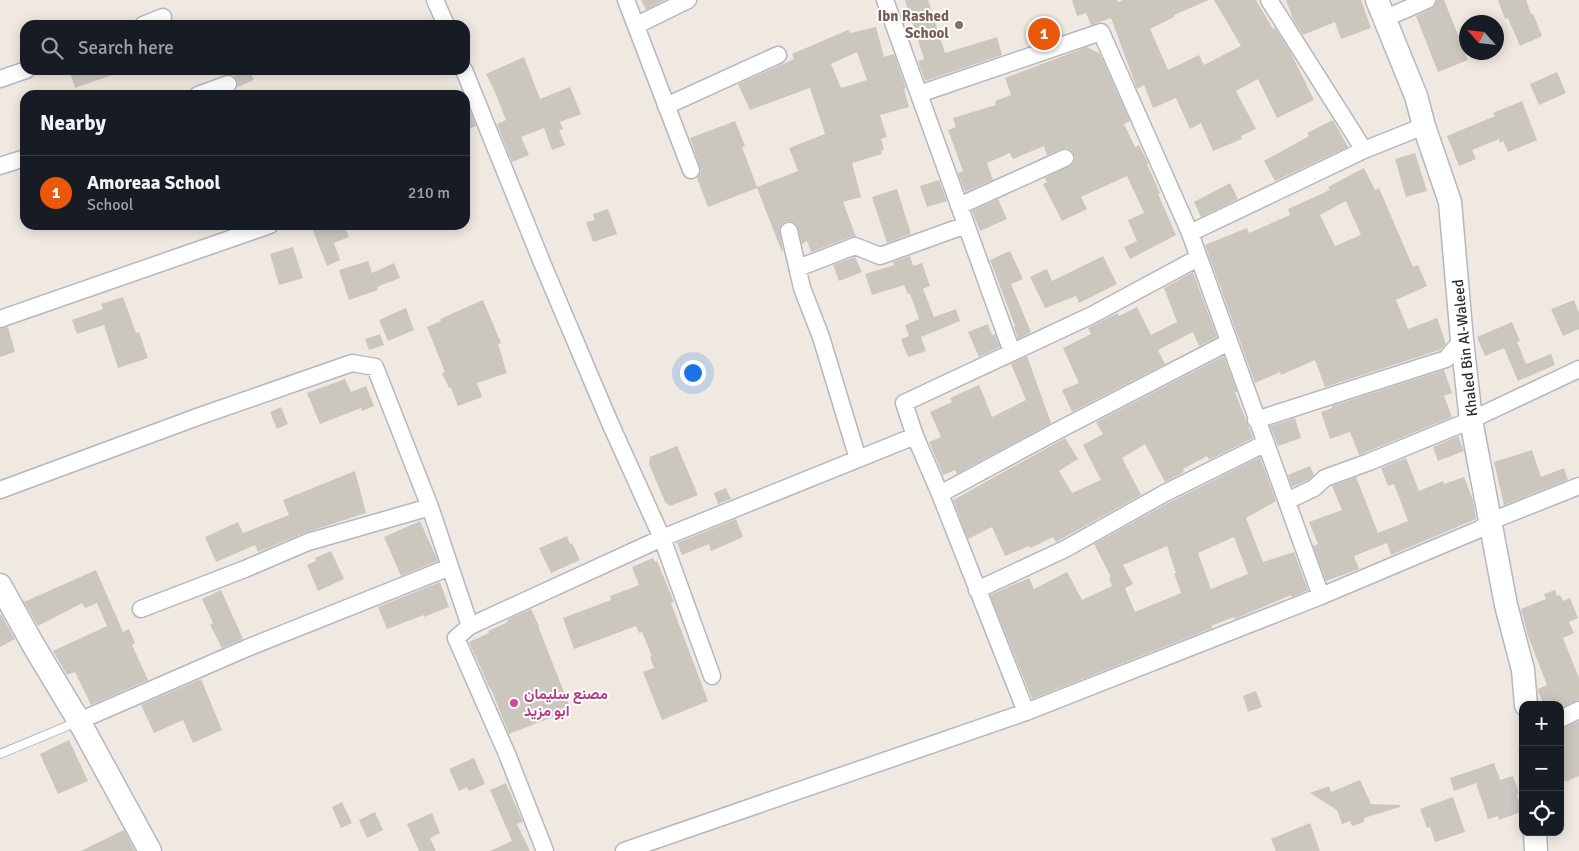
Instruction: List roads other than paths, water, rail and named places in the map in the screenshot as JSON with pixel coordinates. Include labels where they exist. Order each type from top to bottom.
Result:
[{"type":"street","points":[[435,0],[444,20]]},
{"type":"street","points":[[626,0],[691,170]]},
{"type":"street","points":[[637,26],[688,0]]},
{"type":"street","points":[[885,0],[1012,352]]},
{"type":"street","points":[[1269,0],[1364,150]]},
{"type":"street","points":[[1380,9],[1427,0]]},
{"type":"street","name":"Khaled Bin Al-Waleed","points":[[1380,9],[1416,96],[1424,126],[1450,202],[1462,340],[1472,420],[1506,605],[1523,670],[1526,701]]},
{"type":"street","points":[[156,20],[163,17]]},
{"type":"street","points":[[919,94],[1101,32],[1190,233],[1321,596]]},
{"type":"street","points":[[666,106],[778,55]]},
{"type":"street","points":[[0,79],[20,72]]},
{"type":"street","points":[[466,75],[558,300],[662,538],[712,676]]},
{"type":"street","points":[[212,90],[228,84]]},
{"type":"street","points":[[1190,233],[1364,150],[1424,126]]},
{"type":"street","points":[[959,206],[1065,158]]},
{"type":"street","points":[[0,166],[20,160]]},
{"type":"street","points":[[798,268],[855,246],[880,256],[966,225]]},
{"type":"street","points":[[0,319],[256,230]]},
{"type":"street","points":[[789,231],[802,288],[821,337],[858,459]]},
{"type":"street","points":[[1026,712],[940,494],[914,436],[904,403],[1092,315],[1198,258]]},
{"type":"street","points":[[1256,420],[1446,360],[1462,340]]},
{"type":"street","points":[[940,494],[1229,342]]},
{"type":"street","points":[[0,490],[200,416],[352,363],[375,367],[430,507],[470,626]]},
{"type":"street","points":[[1287,501],[1314,488],[1325,478],[1472,420],[1579,369]]},
{"type":"street","points":[[545,851],[507,754],[456,638],[470,626],[662,538],[914,436]]},
{"type":"street","points":[[977,590],[1065,549],[1165,493],[1266,442]]},
{"type":"street","points":[[624,851],[1026,712],[1321,596],[1480,529],[1491,521],[1579,486]]},
{"type":"street","points":[[141,609],[245,569],[308,542],[430,507]]},
{"type":"street","points":[[79,721],[246,648],[450,567]]},
{"type":"street","points":[[0,585],[79,721],[150,851]]},
{"type":"street","points":[[1564,716],[1579,710]]},
{"type":"street","points":[[1535,836],[1536,851]]},
{"type":"lane","points":[[0,754],[79,721]]},
{"type":"place","name":"Ibn Rashed School","points":[[959,25]]},
{"type":"place","name":"Amoreaa School","points":[[1044,34]]},
{"type":"place","name":"مصنع سليمان ابو مزيد","points":[[514,703]]}]
